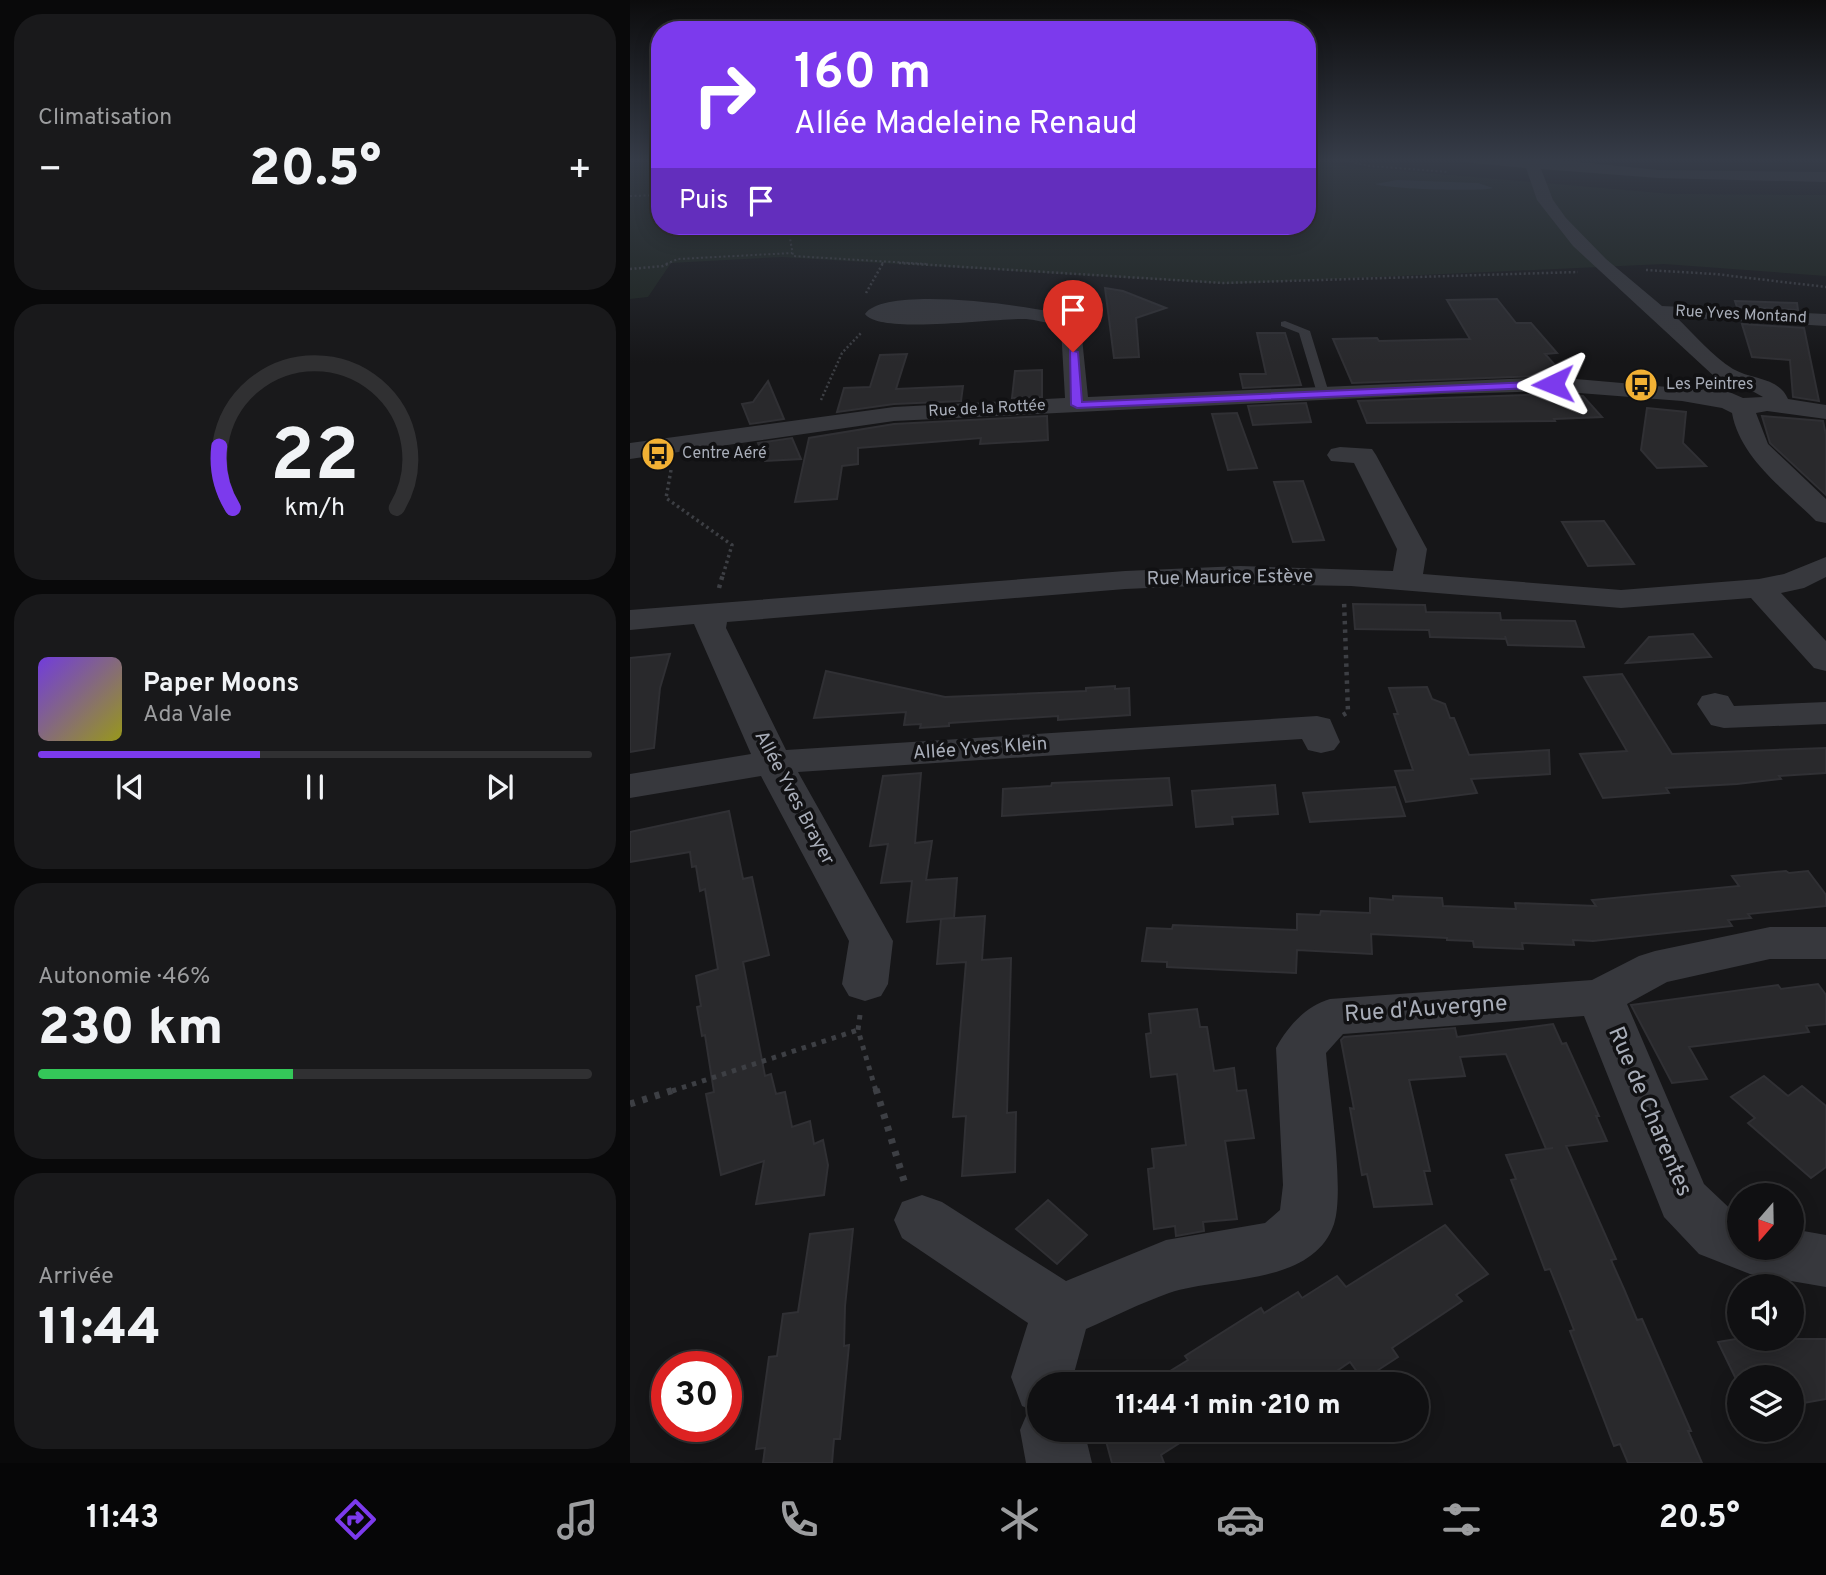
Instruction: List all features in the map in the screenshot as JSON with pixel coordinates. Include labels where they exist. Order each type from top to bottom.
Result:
[{"type":"street","points":[[1566,226],[1609,270],[1746,396],[1746,424],[1757,447],[1826,514]]},
{"type":"street","name":"Rue Yves Montand","points":[[1657,312],[1683,311],[1826,320]]},
{"type":"street","points":[[885,318],[1027,313],[1056,317],[1069,324],[1077,405]]},
{"type":"street","name":"Rue de la Rottée","points":[[630,451],[894,414],[1553,384],[1746,396],[1826,412]]},
{"type":"street","points":[[1340,455],[1363,454],[1412,549],[1407,581]]},
{"type":"street","name":"Rue Maurice Estève","points":[[630,620],[1125,580],[1240,575],[1407,581],[1595,598],[1759,588],[1793,581],[1826,566]]},
{"type":"street","points":[[1759,588],[1826,661]]},
{"type":"street","name":"Allée Yves Brayer","points":[[712,613],[710,628],[773,762],[871,942],[865,984]]},
{"type":"street","points":[[1715,704],[1724,717],[1826,713]]},
{"type":"street","name":"Allée Yves Klein","points":[[630,786],[773,762],[1319,734]]},
{"type":"street","name":"Rue d'Auvergne","points":[[1061,1311],[1166,1266],[1279,1245],[1307,1222],[1310,1185],[1301,1048],[1330,1017],[1600,997],[1655,968],[1770,943],[1826,943]]},
{"type":"street","name":"Rue de Charentes","points":[[1600,997],[1683,1200],[1719,1236],[1727,1239]]},
{"type":"street","points":[[922,1220],[1061,1311],[1043,1372]]},
{"type":"street","points":[[1804,1257],[1826,1261]]},
{"type":"street","points":[[1055,1442],[1059,1463]]},
{"type":"lane","points":[[1285,324],[1304,331],[1322,393]]},
{"type":"path","points":[[789,235],[793,257],[1223,282],[1396,276],[1481,277],[1609,270],[1678,271],[1826,287]]},
{"type":"path","points":[[630,269],[663,266],[678,259],[792,253]]},
{"type":"path","points":[[810,424],[853,337],[885,318]]},
{"type":"path","points":[[676,444],[666,498],[732,545],[712,613]]},
{"type":"path","points":[[1319,734],[1348,712],[1343,583],[1325,577]]},
{"type":"path","points":[[865,984],[858,1030],[906,1185],[922,1220]]},
{"type":"path","points":[[630,1104],[858,1030]]},
{"type":"shaded area","points":[[630,226],[651,226],[651,235],[1316,235],[1316,226],[1826,226],[1826,276],[1664,264],[1229,284],[782,257],[671,263],[648,297],[630,299]]},
{"type":"building","points":[[1105,288],[1123,291],[1166,308],[1136,318],[1139,357],[1114,358]]},
{"type":"building","points":[[1497,299],[1516,323],[1531,323],[1557,353],[1545,354],[1564,375],[1352,383],[1333,339],[1470,339],[1447,300]]},
{"type":"building","points":[[1735,301],[1797,303],[1798,310],[1737,307]]},
{"type":"building","points":[[1742,324],[1804,328],[1819,401],[1793,397],[1790,360],[1752,357]]},
{"type":"building","points":[[1257,333],[1285,333],[1301,385],[1243,388],[1240,374],[1266,374]]},
{"type":"building","points":[[907,354],[896,389],[963,386],[961,401],[894,404],[837,412],[844,388],[870,387],[880,355]]},
{"type":"building","points":[[1042,370],[1042,397],[1012,398],[1015,371]]},
{"type":"building","points":[[768,381],[784,419],[750,424],[742,404],[753,402]]},
{"type":"building","points":[[1553,394],[1583,396],[1602,417],[1554,419],[1555,421],[1367,423],[1358,401]]},
{"type":"building","points":[[1306,403],[1311,422],[1253,425],[1248,406]]},
{"type":"building","points":[[1647,408],[1686,412],[1683,443],[1706,466],[1657,468],[1641,450]]},
{"type":"building","points":[[1237,413],[1257,468],[1228,470],[1212,414]]},
{"type":"building","points":[[1047,416],[1048,440],[980,444],[981,438],[858,448],[858,464],[842,466],[837,499],[795,502],[809,438],[894,424]]},
{"type":"building","points":[[1762,416],[1823,421],[1826,435],[1826,495],[1770,443]]},
{"type":"building","points":[[792,438],[801,459],[765,461],[758,443]]},
{"type":"building","points":[[1303,481],[1324,540],[1293,542],[1274,482]]},
{"type":"building","points":[[1604,521],[1634,564],[1588,566],[1562,522]]},
{"type":"building","points":[[1353,604],[1425,605],[1426,612],[1500,613],[1501,620],[1575,621],[1584,647],[1508,645],[1506,639],[1430,637],[1429,630],[1355,629]]},
{"type":"building","points":[[1693,634],[1711,657],[1626,663],[1649,637]]},
{"type":"building","points":[[670,654],[660,688],[654,748],[630,752],[630,658]]},
{"type":"building","points":[[826,671],[945,697],[1086,691],[1086,688],[1115,686],[1115,689],[1129,688],[1130,715],[1058,720],[1058,716],[949,723],[949,726],[920,728],[921,724],[904,725],[906,712],[814,718]]},
{"type":"building","points":[[1622,674],[1672,754],[1826,748],[1826,773],[1779,776],[1781,779],[1737,784],[1666,788],[1669,793],[1603,798],[1580,754],[1627,751],[1584,677]]},
{"type":"building","points":[[1427,687],[1432,699],[1445,704],[1450,718],[1454,718],[1469,755],[1549,750],[1550,774],[1471,779],[1477,793],[1406,802],[1395,771],[1413,770],[1394,714],[1398,714],[1389,688]]},
{"type":"building","points":[[921,773],[915,843],[932,841],[926,880],[957,878],[954,918],[907,922],[912,881],[881,883],[888,844],[870,846],[883,776]]},
{"type":"building","points":[[1169,778],[1172,805],[1002,816],[1003,789],[1051,786],[1052,783]]},
{"type":"building","points":[[1275,785],[1278,814],[1232,817],[1233,824],[1196,827],[1192,791]]},
{"type":"building","points":[[1395,787],[1405,816],[1310,822],[1303,793]]},
{"type":"building","points":[[729,811],[743,879],[752,877],[769,955],[743,962],[765,1076],[771,1074],[776,1094],[785,1092],[792,1127],[810,1121],[814,1144],[823,1140],[828,1165],[824,1195],[756,1204],[764,1161],[721,1175],[706,1094],[714,1092],[705,1035],[702,1036],[697,1007],[701,1006],[696,976],[718,969],[705,889],[700,891],[696,866],[692,867],[690,852],[630,862],[630,832]]},
{"type":"building","points":[[1808,871],[1826,895],[1826,906],[1748,914],[1751,918],[1728,920],[1732,926],[1593,941],[1573,940],[1574,945],[1522,943],[1523,949],[1474,947],[1473,941],[1447,938],[1371,934],[1372,954],[1297,950],[1296,973],[1167,967],[1167,962],[1142,961],[1147,928],[1172,929],[1173,925],[1297,930],[1297,914],[1320,915],[1321,911],[1370,913],[1370,898],[1393,900],[1393,896],[1442,898],[1443,906],[1516,909],[1515,903],[1596,906],[1592,900],[1739,886],[1732,876]]},
{"type":"building","points":[[985,916],[982,960],[1011,958],[1007,1113],[1016,1112],[1015,1172],[962,1176],[966,1116],[953,1117],[966,962],[937,964],[941,919]]},
{"type":"building","points":[[1818,984],[1826,995],[1826,1024],[1806,1026],[1809,1032],[1689,1047],[1707,1079],[1672,1083],[1631,1005],[1778,985],[1781,989]]},
{"type":"building","points":[[1197,1009],[1200,1027],[1207,1027],[1214,1071],[1234,1068],[1237,1091],[1246,1090],[1254,1138],[1225,1141],[1237,1219],[1203,1222],[1204,1231],[1176,1236],[1175,1226],[1154,1229],[1148,1169],[1154,1168],[1152,1149],[1186,1145],[1177,1074],[1151,1077],[1146,1034],[1151,1033],[1149,1014]]},
{"type":"building","points":[[1553,1024],[1562,1044],[1566,1043],[1599,1116],[1596,1116],[1607,1141],[1566,1146],[1616,1259],[1611,1260],[1637,1320],[1642,1319],[1691,1431],[1688,1431],[1702,1463],[1628,1463],[1620,1444],[1614,1446],[1570,1331],[1574,1330],[1562,1299],[1550,1269],[1545,1270],[1511,1180],[1516,1179],[1506,1155],[1553,1148],[1546,1149],[1506,1054],[1460,1057],[1465,1076],[1409,1080],[1430,1171],[1424,1171],[1432,1204],[1374,1207],[1367,1174],[1362,1175],[1350,1108],[1354,1109],[1341,1040],[1344,1037],[1455,1028],[1457,1037]]},
{"type":"building","points":[[1764,1076],[1788,1096],[1802,1086],[1826,1106],[1826,1167],[1811,1178],[1748,1123],[1755,1118],[1731,1097]]},
{"type":"building","points":[[1048,1200],[1087,1235],[1057,1264],[1016,1229]]},
{"type":"building","points":[[1445,1225],[1488,1274],[1456,1295],[1462,1301],[1392,1348],[1398,1357],[1375,1372],[1357,1372],[1350,1362],[1335,1372],[1168,1372],[1188,1360],[1185,1356],[1261,1308],[1264,1313],[1298,1292],[1302,1298],[1337,1276],[1346,1287]]},
{"type":"building","points":[[853,1229],[845,1306],[844,1346],[849,1345],[840,1439],[834,1439],[832,1463],[763,1463],[765,1448],[756,1449],[769,1357],[777,1356],[783,1314],[798,1312],[810,1234]]},
{"type":"building","points":[[1804,1339],[1826,1339],[1826,1399],[1804,1403],[1804,1365],[1729,1365],[1718,1342],[1727,1340],[1727,1351],[1804,1351]]},
{"type":"building","points":[[1106,1442],[1181,1442],[1161,1455],[1164,1463],[1112,1463]]},
{"type":"place","name":"Les Peintres","points":[[1641,385]]},
{"type":"place","name":"Centre Aéré","points":[[658,454]]},
{"type":"route","points":[[1073,352],[1077,405],[1553,384]]}]
